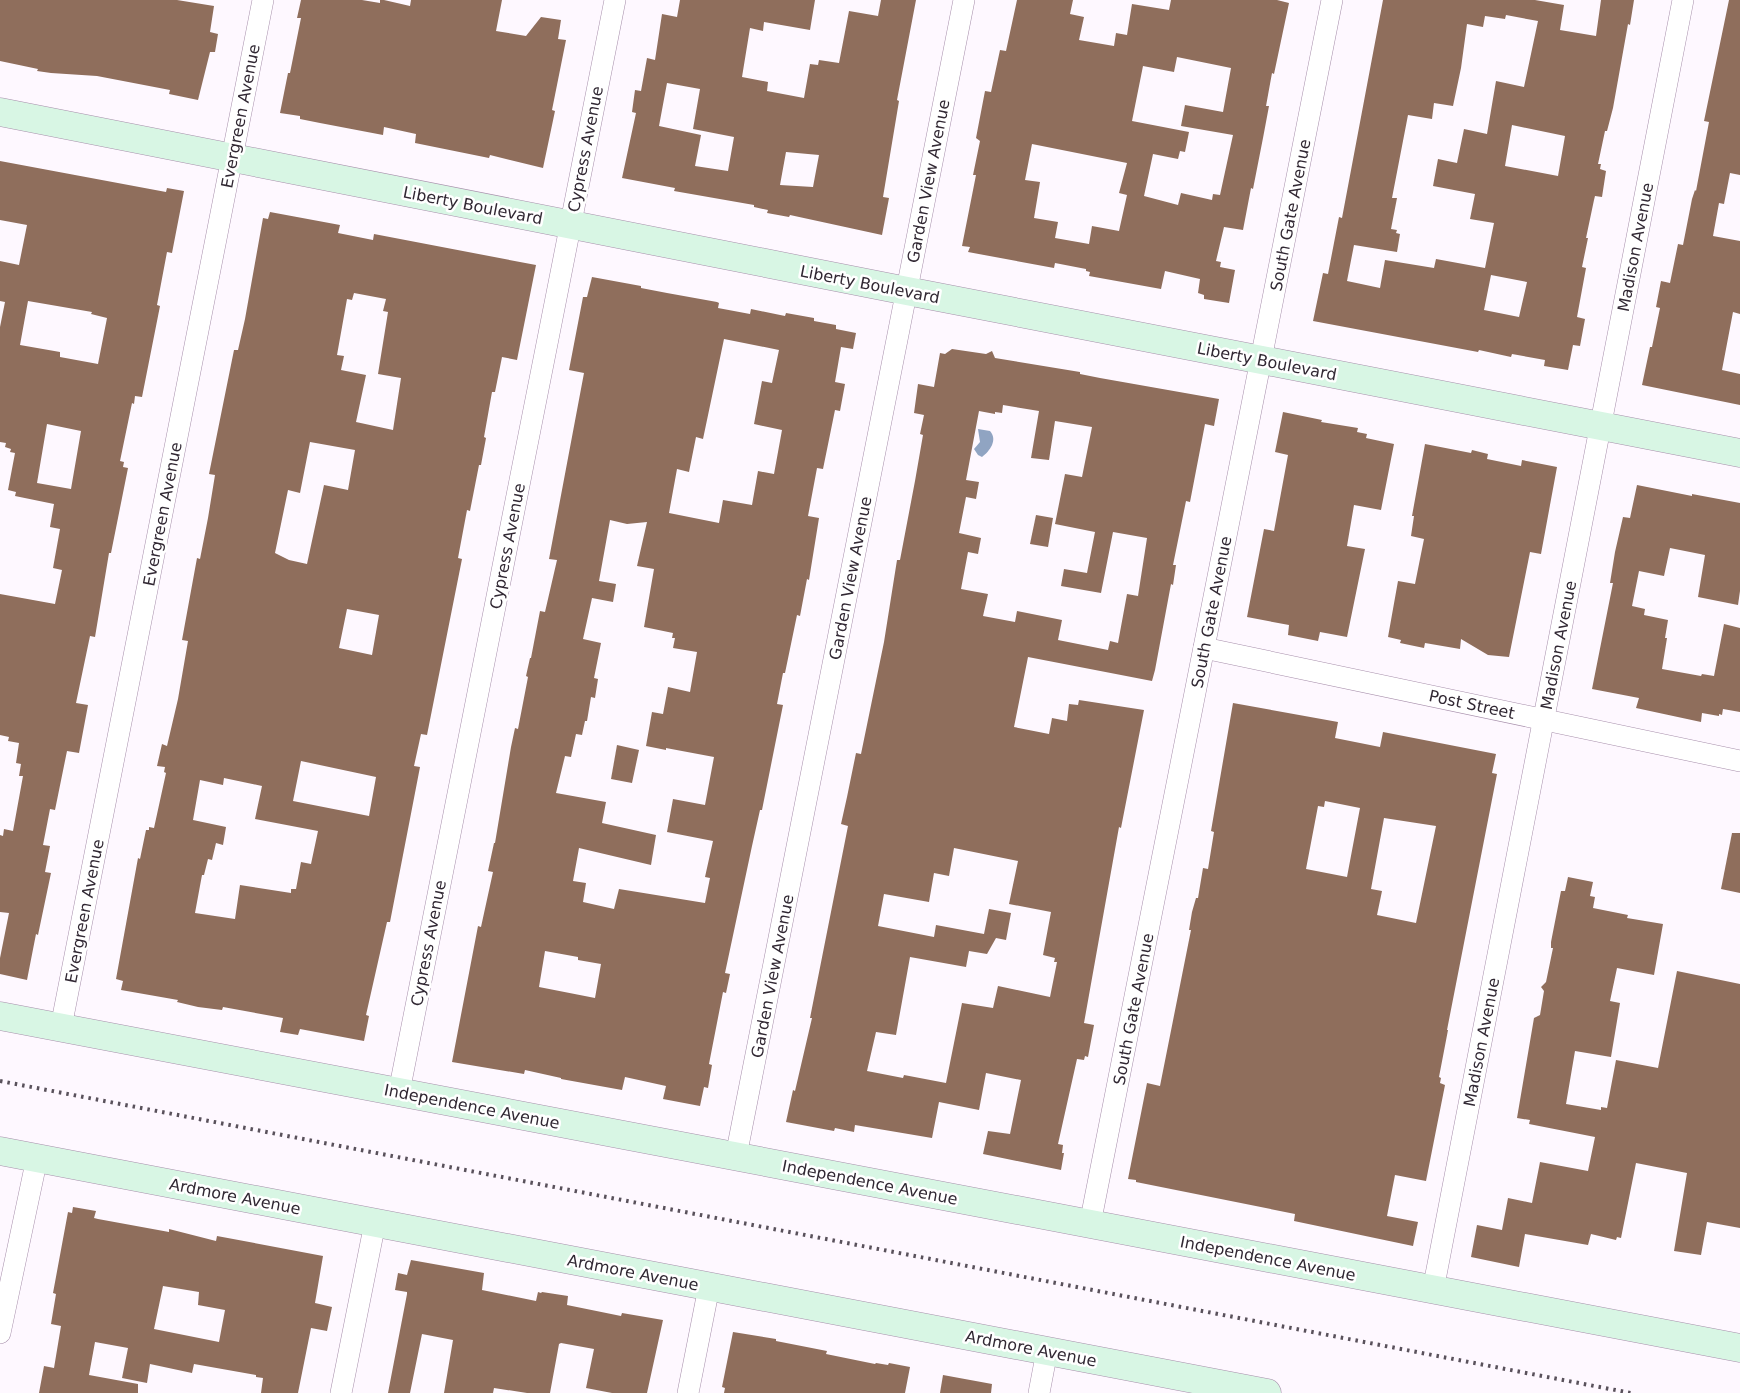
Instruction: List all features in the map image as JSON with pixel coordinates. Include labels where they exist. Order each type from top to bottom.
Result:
[{"type":"street","name":"Evergreen Avenue","points":[[61,1027],[263,0]]},
{"type":"street","name":"Cypress Avenue","points":[[399,1092],[615,0]]},
{"type":"street","name":"Garden View Avenue","points":[[736,1156],[964,0]]},
{"type":"street","name":"South Gate Avenue","points":[[1090,1224],[1332,0]]},
{"type":"street","name":"Madison Avenue","points":[[1433,1290],[1684,0]]},
{"type":"street","name":"Liberty Boulevard","points":[[0,112],[1740,453]]},
{"type":"street","name":"Post Street","points":[[1204,648],[1740,760]]},
{"type":"street","name":"Independence Avenue","points":[[0,1016],[1740,1348]]},
{"type":"street","name":"Ardmore Avenue","points":[[0,1151],[1267,1393]]},
{"type":"street","points":[[0,1333],[36,1158]]},
{"type":"street","points":[[341,1393],[375,1223]]},
{"type":"street","points":[[688,1393],[709,1286]]},
{"type":"street","points":[[1039,1393],[1047,1351]]},
{"type":"water","points":[[978,429],[990,431],[993,438],[990,449],[982,457],[974,449],[980,442]]},
{"type":"building","points":[[0,0],[177,0],[214,6],[210,32],[218,34],[215,52],[210,52],[198,100],[169,94],[170,90],[97,76],[37,71],[38,69],[0,61]]},
{"type":"building","points":[[301,0],[362,0],[380,3],[380,0],[384,0],[410,6],[411,0],[502,0],[496,31],[526,36],[541,17],[561,20],[558,39],[566,40],[552,110],[555,111],[543,168],[490,155],[489,158],[415,143],[416,134],[384,127],[383,135],[300,119],[300,116],[280,113],[301,18],[297,18]]},
{"type":"building","points":[[680,0],[815,0],[810,30],[764,22],[763,31],[750,28],[742,77],[768,82],[767,91],[804,98],[810,64],[818,65],[819,60],[839,63],[849,11],[878,16],[881,0],[916,0],[897,100],[899,101],[883,197],[889,198],[882,235],[790,215],[789,217],[767,213],[768,210],[754,207],[754,205],[674,191],[675,188],[622,178],[636,113],[632,112],[635,90],[641,91],[647,58],[655,60],[662,14],[677,17]],"holes":[[[667,83],[700,89],[693,129],[734,137],[728,171],[695,166],[701,135],[659,126]],[[786,152],[819,155],[813,187],[780,185]]]},
{"type":"building","points":[[1017,0],[1073,0],[1070,14],[1084,17],[1079,40],[1114,46],[1116,33],[1127,35],[1132,4],[1169,10],[1171,0],[1277,0],[1289,3],[1274,74],[1272,73],[1266,106],[1269,106],[1243,230],[1224,227],[1216,261],[1221,262],[1220,267],[1235,270],[1229,303],[1204,299],[1204,295],[1198,293],[1200,279],[1165,271],[1161,289],[1089,276],[1090,272],[1086,271],[1086,269],[1055,263],[1054,268],[968,252],[970,247],[962,246],[976,175],[973,175],[980,141],[976,138],[985,91],[991,92],[1000,50],[1006,51]],"holes":[[[1177,57],[1231,68],[1223,112],[1185,105],[1181,126],[1233,135],[1220,195],[1213,194],[1212,200],[1181,193],[1178,205],[1144,196],[1153,154],[1178,159],[1180,151],[1185,152],[1189,132],[1132,121],[1143,66],[1174,72]],[[1032,144],[1127,163],[1119,193],[1127,195],[1119,231],[1092,226],[1089,244],[1055,238],[1058,222],[1034,218],[1040,182],[1025,180]]]},
{"type":"building","points":[[1383,0],[1535,0],[1564,5],[1560,30],[1596,36],[1601,0],[1634,0],[1613,108],[1607,131],[1605,131],[1598,164],[1601,164],[1600,169],[1606,171],[1602,197],[1595,196],[1586,238],[1588,238],[1582,267],[1586,268],[1577,317],[1585,319],[1580,346],[1573,345],[1568,370],[1544,366],[1545,360],[1512,354],[1511,357],[1479,350],[1478,352],[1313,321],[1323,273],[1328,274],[1339,217],[1342,218]],"holes":[[[1506,15],[1538,21],[1524,87],[1496,81],[1487,134],[1464,129],[1457,163],[1438,159],[1433,186],[1475,194],[1470,219],[1494,223],[1485,268],[1436,259],[1434,268],[1385,260],[1380,288],[1347,281],[1354,245],[1397,252],[1400,234],[1396,233],[1397,230],[1391,229],[1397,198],[1392,198],[1408,115],[1432,119],[1434,103],[1453,106],[1467,24],[1483,27],[1485,16],[1505,19]],[[1512,125],[1565,136],[1558,176],[1505,166]],[[1491,275],[1527,282],[1519,317],[1484,310]]]},
{"type":"building","points":[[1729,0],[1740,0],[1740,175],[1730,173],[1724,204],[1719,203],[1713,236],[1740,241],[1740,314],[1733,312],[1722,370],[1740,374],[1740,405],[1642,385],[1660,308],[1656,307],[1661,281],[1670,283],[1678,244],[1683,245],[1692,199],[1696,191],[1709,122],[1704,121]]},
{"type":"building","points":[[0,161],[166,192],[167,188],[184,191],[172,253],[167,252],[157,305],[160,306],[142,397],[135,396],[134,404],[132,403],[120,461],[124,462],[123,467],[128,468],[111,553],[109,553],[95,637],[90,636],[76,703],[88,705],[79,753],[67,751],[55,810],[50,809],[43,845],[50,846],[45,872],[51,873],[27,980],[0,974],[0,958],[9,913],[0,912],[0,835],[3,836],[4,829],[13,831],[23,776],[19,776],[21,764],[16,763],[19,743],[8,741],[9,737],[0,735],[0,594],[55,604],[62,570],[53,568],[60,529],[50,527],[54,504],[15,496],[16,492],[8,490],[15,453],[10,452],[11,449],[5,447],[6,443],[0,442],[0,327],[5,302],[0,301],[0,261],[19,265],[27,225],[0,220]],"holes":[[[28,301],[92,312],[91,314],[107,318],[98,364],[60,357],[60,352],[20,345]],[[47,424],[81,431],[71,489],[37,483]]]},
{"type":"building","points":[[270,212],[340,225],[338,233],[373,240],[374,234],[536,265],[517,360],[502,357],[495,392],[492,392],[481,465],[479,465],[470,511],[467,510],[458,558],[462,559],[427,735],[421,734],[414,766],[420,767],[390,922],[387,922],[366,1015],[369,1016],[364,1041],[300,1029],[298,1035],[280,1032],[283,1018],[223,1007],[222,1010],[198,1007],[177,1002],[178,1000],[121,990],[123,981],[116,979],[138,858],[140,859],[146,830],[149,830],[149,827],[154,828],[166,773],[164,772],[165,767],[157,766],[162,744],[167,746],[178,699],[188,641],[182,640],[197,558],[200,559],[215,475],[209,474],[234,350],[238,350],[245,319],[263,218],[268,219]],"holes":[[[354,293],[386,299],[383,311],[388,312],[378,374],[401,378],[393,430],[356,422],[366,375],[341,370],[344,356],[337,355],[347,299],[352,300]],[[310,442],[355,450],[348,490],[324,485],[307,564],[289,560],[275,553],[288,490],[300,493]],[[347,609],[379,615],[372,655],[339,648]],[[301,761],[376,777],[369,816],[293,801]],[[224,778],[262,786],[255,819],[318,831],[311,864],[301,862],[296,889],[291,889],[291,893],[240,885],[235,919],[195,913],[202,875],[204,875],[208,859],[212,860],[216,843],[223,845],[226,827],[193,820],[200,780],[223,785]]]},
{"type":"building","points":[[592,277],[717,302],[719,303],[718,308],[750,314],[751,309],[785,316],[786,313],[814,318],[814,321],[836,325],[836,329],[856,333],[853,349],[841,347],[835,382],[845,384],[840,411],[835,410],[823,469],[817,468],[808,516],[819,518],[809,580],[807,579],[800,616],[797,615],[785,673],[783,673],[777,704],[783,705],[762,810],[760,810],[725,973],[730,974],[726,993],[723,992],[709,1064],[712,1065],[708,1088],[704,1087],[700,1106],[663,1099],[666,1086],[625,1077],[622,1090],[561,1079],[525,1070],[524,1074],[452,1062],[478,926],[481,927],[493,872],[488,871],[495,843],[511,747],[515,728],[518,729],[528,677],[526,676],[540,611],[545,612],[557,560],[549,559],[584,373],[569,370],[583,297],[587,297]],"holes":[[[724,339],[779,350],[772,383],[762,381],[754,424],[782,430],[774,474],[758,471],[752,505],[723,500],[719,523],[669,513],[677,469],[689,472],[696,437],[703,439]],[[610,520],[627,524],[647,522],[637,566],[654,569],[644,627],[673,633],[672,638],[675,638],[673,648],[697,652],[690,692],[668,687],[663,714],[652,712],[646,746],[714,757],[705,805],[673,799],[667,832],[713,841],[705,877],[710,878],[705,903],[619,889],[614,909],[583,902],[586,883],[573,881],[579,848],[651,865],[656,835],[602,823],[606,802],[556,793],[565,756],[571,757],[576,734],[582,735],[585,721],[587,721],[591,697],[595,698],[598,679],[594,678],[601,643],[583,639],[592,598],[613,602],[616,584],[599,581]],[[545,951],[578,957],[578,960],[601,964],[595,998],[539,987]]]},
{"type":"building","points":[[952,349],[986,354],[992,351],[995,358],[1080,372],[1080,374],[1100,378],[1219,399],[1214,426],[1205,424],[1190,502],[1186,501],[1173,565],[1176,565],[1173,585],[1171,584],[1152,681],[1028,657],[1014,727],[1049,734],[1052,718],[1067,721],[1069,704],[1078,705],[1079,700],[1144,710],[1121,828],[1119,827],[1084,1023],[1094,1025],[1088,1057],[1085,1056],[1084,1060],[1077,1059],[1058,1144],[1063,1145],[1062,1153],[1064,1153],[1061,1170],[983,1154],[988,1131],[1010,1134],[1021,1080],[986,1073],[979,1110],[939,1102],[932,1138],[855,1125],[854,1132],[835,1128],[834,1131],[786,1122],[812,1018],[810,1018],[848,826],[841,824],[856,753],[861,754],[884,642],[897,560],[900,560],[915,481],[923,435],[920,434],[924,415],[914,413],[918,384],[934,387],[940,353],[945,354]],"holes":[[[1003,405],[1039,411],[1031,458],[1049,460],[1055,421],[1092,427],[1082,477],[1065,474],[1055,524],[1095,532],[1087,573],[1064,569],[1061,586],[1101,593],[1113,532],[1147,538],[1138,596],[1127,594],[1118,643],[1110,641],[1108,650],[1058,640],[1062,620],[1017,611],[1015,622],[983,616],[988,594],[961,589],[968,552],[978,554],[981,538],[959,533],[966,497],[976,499],[979,482],[966,480],[979,411],[995,414],[995,412],[1002,413]],[[954,848],[1018,861],[1009,904],[1051,912],[1043,955],[1055,958],[1054,962],[1057,962],[1050,997],[998,986],[993,1008],[962,1003],[946,1083],[904,1075],[903,1078],[867,1071],[876,1032],[896,1035],[910,957],[966,967],[969,951],[987,954],[996,938],[1006,940],[1011,913],[989,909],[984,934],[936,925],[934,937],[878,926],[884,894],[929,902],[934,873],[949,876]]]},
{"type":"building","points":[[1283,412],[1322,420],[1321,422],[1358,428],[1357,432],[1367,434],[1366,438],[1394,444],[1381,510],[1354,505],[1347,546],[1365,549],[1347,637],[1320,632],[1318,641],[1288,635],[1289,625],[1247,617],[1264,529],[1274,531],[1288,455],[1275,452]]},
{"type":"building","points":[[1425,444],[1471,453],[1472,450],[1488,454],[1487,459],[1521,466],[1522,460],[1557,467],[1541,554],[1530,552],[1509,657],[1488,655],[1461,639],[1460,649],[1425,643],[1424,648],[1400,643],[1401,640],[1388,637],[1398,581],[1415,584],[1424,539],[1411,536],[1414,516],[1412,516]]},
{"type":"building","points":[[1637,485],[1740,503],[1740,591],[1738,605],[1698,597],[1705,555],[1670,548],[1664,576],[1639,571],[1632,606],[1645,609],[1644,615],[1668,620],[1662,669],[1701,676],[1702,674],[1714,676],[1724,624],[1740,628],[1740,712],[1723,709],[1722,715],[1719,714],[1719,716],[1702,713],[1701,722],[1636,708],[1639,698],[1592,689],[1613,583],[1610,583],[1615,552],[1623,517],[1630,518]]},
{"type":"building","points":[[1036,515],[1053,518],[1048,547],[1030,544]]},
{"type":"building","points":[[1233,703],[1338,722],[1335,738],[1380,747],[1383,732],[1496,754],[1492,773],[1497,774],[1447,1030],[1439,1077],[1441,1078],[1440,1083],[1445,1085],[1426,1181],[1395,1175],[1387,1216],[1418,1222],[1413,1246],[1294,1221],[1295,1214],[1128,1179],[1147,1083],[1160,1086],[1191,930],[1189,930],[1192,912],[1196,898],[1198,898],[1203,868],[1208,869],[1214,832],[1211,831]],"holes":[[[1325,801],[1360,808],[1347,877],[1306,869],[1318,806],[1324,807]],[[1384,818],[1436,826],[1416,923],[1377,915],[1382,891],[1371,889]]]},
{"type":"building","points":[[617,745],[639,750],[632,783],[611,779]]},
{"type":"building","points":[[1732,833],[1740,833],[1740,893],[1721,889]]},
{"type":"building","points":[[1568,877],[1593,882],[1590,896],[1595,897],[1593,908],[1628,915],[1627,918],[1663,924],[1654,975],[1617,968],[1610,1001],[1620,1003],[1611,1057],[1575,1051],[1566,1104],[1601,1110],[1601,1107],[1607,1108],[1616,1060],[1658,1068],[1677,971],[1740,984],[1740,1228],[1707,1222],[1701,1255],[1674,1251],[1687,1173],[1636,1163],[1621,1238],[1617,1237],[1616,1240],[1591,1234],[1588,1245],[1525,1234],[1519,1267],[1471,1257],[1477,1225],[1502,1230],[1508,1198],[1532,1203],[1540,1162],[1588,1171],[1595,1137],[1529,1124],[1530,1120],[1517,1118],[1534,1018],[1540,1015],[1544,991],[1541,987],[1546,982],[1553,948],[1551,948],[1551,942],[1561,891],[1565,891]]},
{"type":"building","points":[[73,1207],[96,1211],[94,1218],[98,1219],[169,1232],[169,1229],[216,1241],[217,1236],[323,1256],[315,1303],[332,1307],[327,1331],[311,1328],[298,1393],[261,1393],[263,1378],[256,1377],[256,1375],[194,1364],[192,1373],[150,1364],[147,1383],[122,1378],[128,1348],[95,1342],[89,1375],[138,1384],[138,1393],[39,1393],[44,1366],[54,1368],[61,1326],[51,1324],[56,1294],[53,1293],[68,1212],[72,1213]],"holes":[[[163,1286],[199,1292],[198,1305],[225,1310],[219,1342],[154,1329]]]},
{"type":"building","points":[[411,1260],[484,1273],[482,1290],[536,1301],[538,1292],[568,1296],[567,1305],[621,1316],[622,1313],[663,1320],[647,1393],[612,1393],[586,1388],[594,1349],[561,1343],[559,1344],[550,1393],[527,1393],[494,1388],[493,1393],[444,1393],[453,1340],[422,1334],[410,1393],[388,1393],[407,1294],[407,1292],[395,1290],[398,1273],[407,1275]]},
{"type":"building","points":[[733,1332],[776,1339],[776,1341],[827,1351],[826,1354],[875,1364],[888,1365],[889,1363],[910,1367],[905,1393],[724,1393],[725,1388],[722,1387]]},
{"type":"building","points":[[943,1375],[992,1384],[991,1393],[940,1393]]},
{"type":"railway","points":[[0,1081],[1631,1393]]}]
